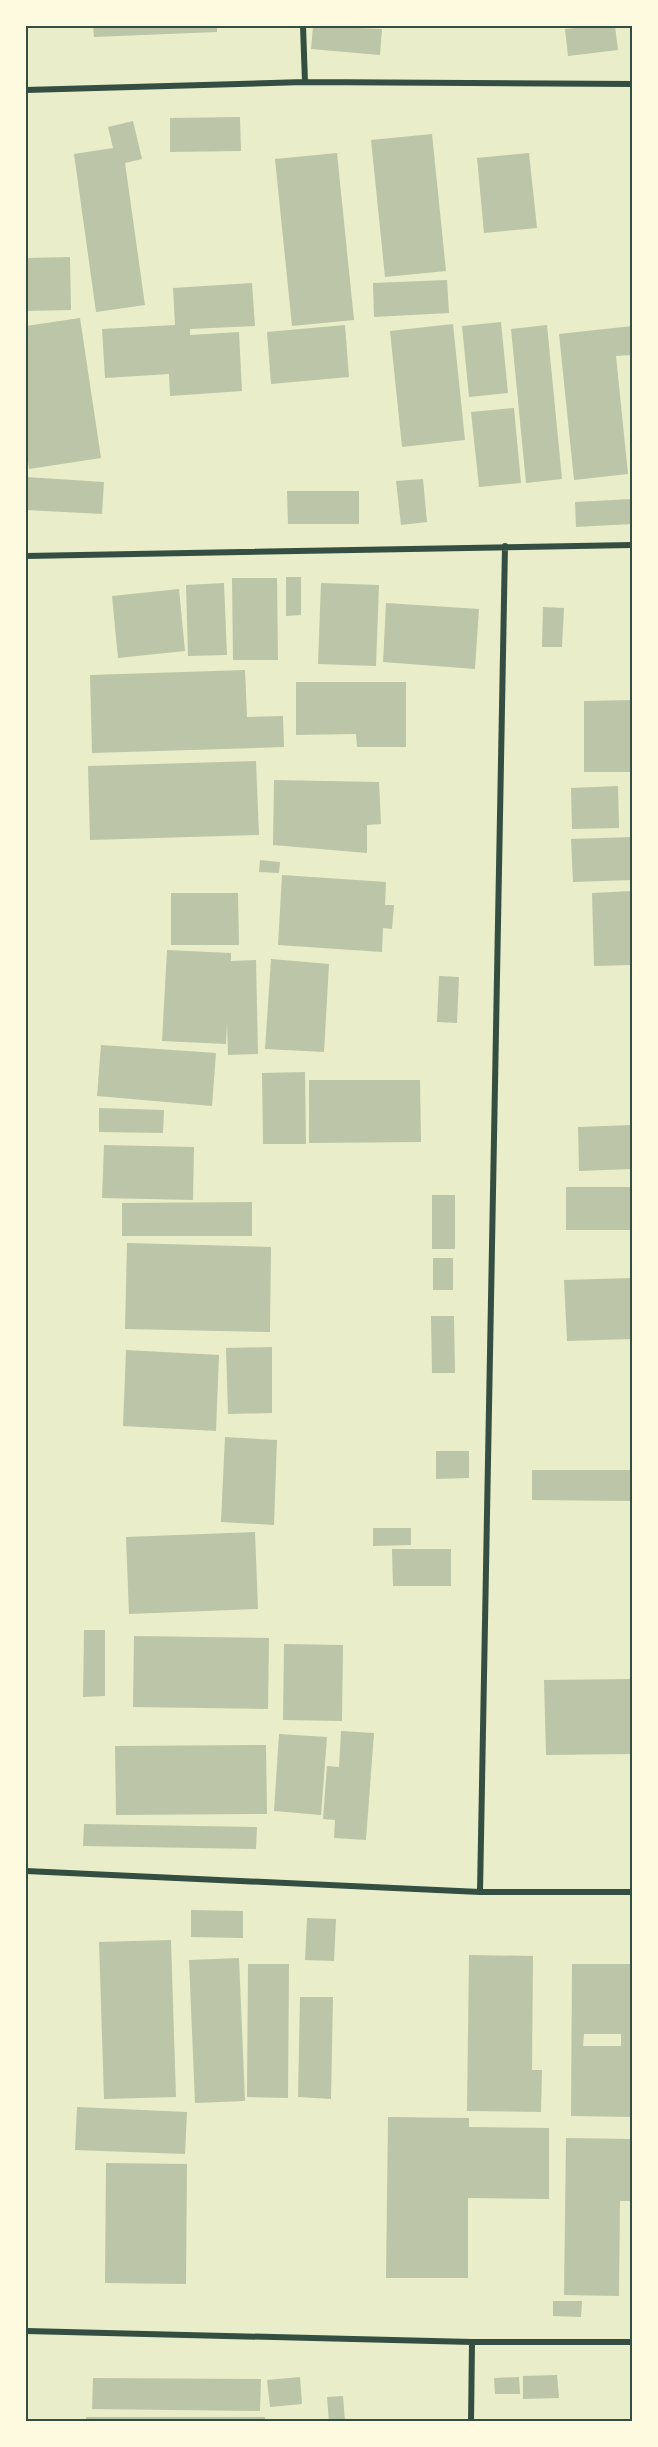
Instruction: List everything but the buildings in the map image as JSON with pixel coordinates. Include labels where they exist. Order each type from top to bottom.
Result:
[{"type":"street","points":[[303,26],[305,82]]},
{"type":"street","points":[[26,90],[305,82],[633,84]]},
{"type":"street","points":[[26,556],[633,545]]},
{"type":"street","points":[[480,1892],[505,546]]},
{"type":"street","points":[[26,1871],[480,1892],[633,1892]]},
{"type":"street","points":[[26,2331],[472,2342],[633,2342]]},
{"type":"street","points":[[471,2421],[472,2342]]}]
